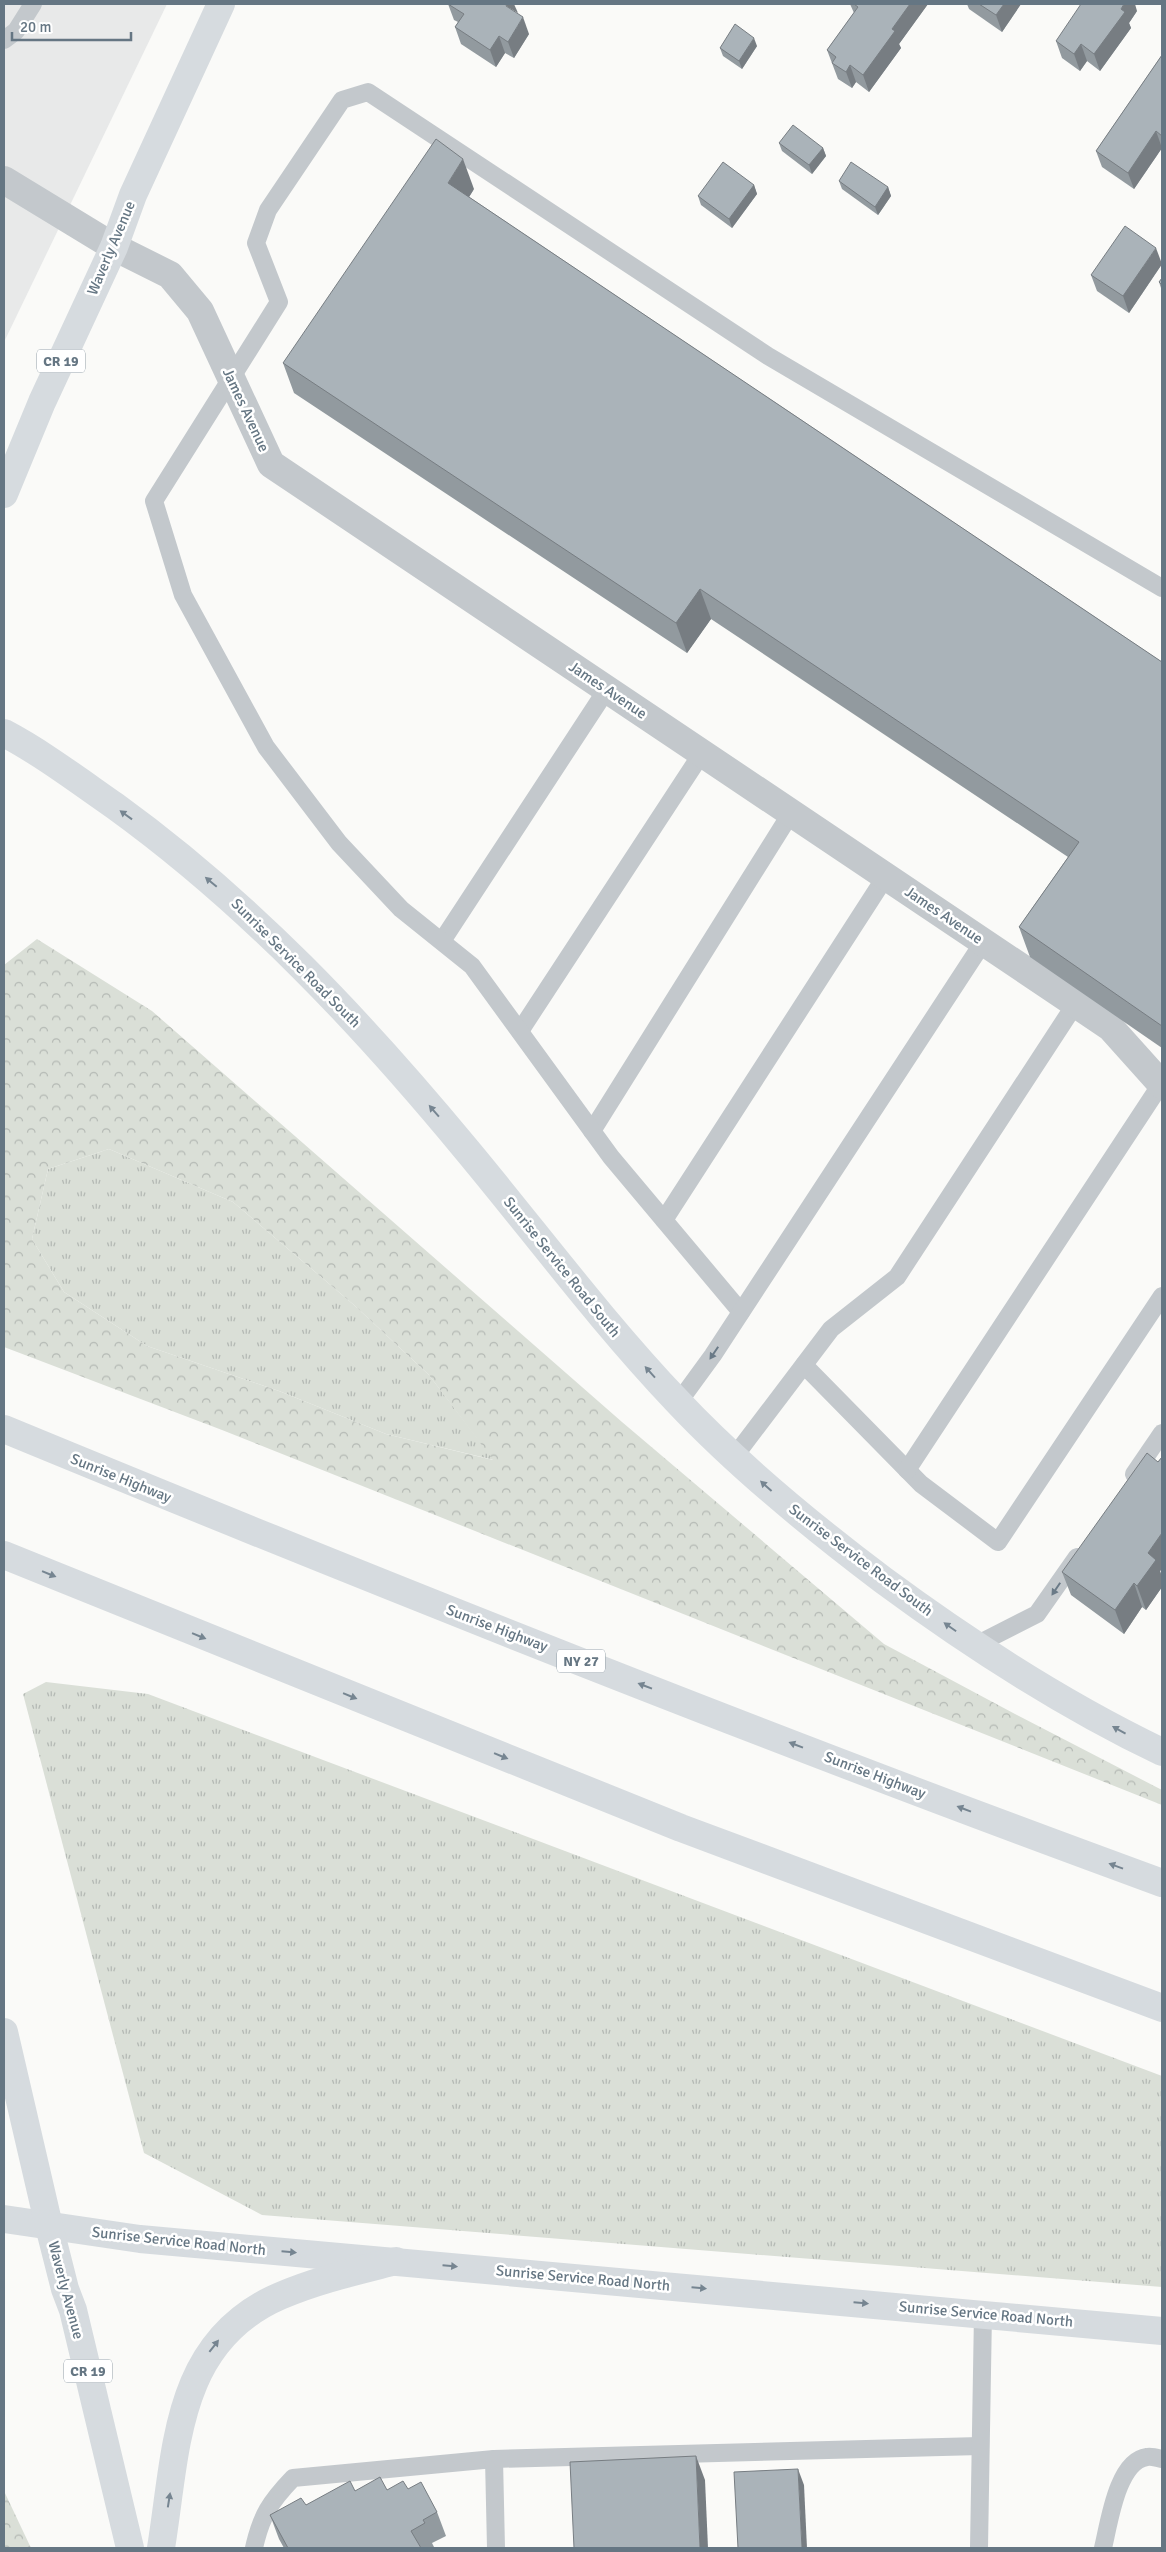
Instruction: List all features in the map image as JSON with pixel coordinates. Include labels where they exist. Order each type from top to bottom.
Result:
[{"type":"main road","name":"Waverly Avenue","points":[[4,494],[42,402],[114,247],[133,195],[221,4]]},
{"type":"main road","name":"Sunrise Service Road South","points":[[4,733],[92,790],[166,843],[243,908],[316,978],[447,1126],[619,1338],[678,1403],[734,1457],[816,1530],[976,1645],[1056,1695],[1162,1752]]},
{"type":"main road","name":"Sunrise Highway","points":[[4,1429],[516,1636],[1016,1830],[1162,1883]]},
{"type":"main road","points":[[4,1556],[680,1828],[1162,2008]]},
{"type":"main road","name":"Waverly Avenue","points":[[4,2032],[49,2226],[65,2289],[73,2310],[130,2548]]},
{"type":"main road","name":"Sunrise Service Road North","points":[[4,2219],[140,2239],[1162,2331]]},
{"type":"main road","points":[[162,2548],[180,2428],[187,2398],[197,2372],[212,2348],[236,2320],[279,2296],[308,2285],[396,2261]]},
{"type":"street","name":"James Avenue","points":[[4,180],[114,247],[170,275],[200,311],[272,464],[1076,1003],[1110,1027],[1162,1085]]},
{"type":"lane","points":[[4,40],[16,32],[33,4]]},
{"type":"lane","points":[[741,1312],[592,1131],[472,966],[401,909],[338,843],[271,753],[182,595],[154,501],[279,302],[256,243],[268,210],[342,100],[368,92],[768,356],[1162,588]]},
{"type":"lane","points":[[442,941],[608,689]]},
{"type":"lane","points":[[520,1031],[702,753]]},
{"type":"lane","points":[[592,1131],[791,812]]},
{"type":"lane","points":[[664,1220],[886,876]]},
{"type":"lane","points":[[678,1403],[741,1312],[984,942]]},
{"type":"lane","points":[[734,1457],[831,1329],[897,1277],[1076,1003]]},
{"type":"lane","points":[[907,1470],[1162,1085]]},
{"type":"lane","points":[[804,1365],[922,1484],[998,1542],[1162,1296]]},
{"type":"lane","points":[[1123,1490],[1162,1433]]},
{"type":"lane","points":[[976,1645],[1038,1614],[1089,1540]]},
{"type":"lane","points":[[979,2548],[983,2314]]},
{"type":"lane","points":[[254,2548],[259,2524],[275,2497],[293,2478],[494,2459],[980,2446]]},
{"type":"lane","points":[[1103,2548],[1121,2480],[1129,2466],[1146,2457],[1162,2459]]},
{"type":"lane","points":[[494,2459],[494,2547]]},
{"type":"shaded area","points":[[4,4],[167,4],[4,342]]},
{"type":"green space","points":[[37,939],[152,1011],[622,1422],[884,1644],[1162,1790],[1162,1805],[222,1430],[4,1347],[4,965]],"holes":[[[109,1149],[233,1202],[354,1305],[429,1375],[493,1460],[386,1434],[279,1391],[147,1346],[64,1292],[32,1239],[48,1169]]]},
{"type":"green space","points":[[109,1149],[233,1202],[354,1305],[429,1375],[494,1460],[386,1434],[279,1391],[147,1346],[64,1292],[32,1239],[48,1169]]},
{"type":"green space","points":[[46,1682],[148,1694],[1162,2076],[1162,2287],[262,2215],[144,2153],[23,1694]]},
{"type":"green space","points":[[4,2491],[31,2548],[4,2548]]},
{"type":"building","points":[[448,4],[507,4],[506,6],[523,17],[508,42],[499,36],[490,50],[455,27],[464,14]]},
{"type":"building","points":[[854,4],[910,4],[892,29],[895,31],[863,75],[850,65],[846,72],[832,63],[836,57],[827,50],[858,7]]},
{"type":"building","points":[[979,4],[1004,4],[996,15]]},
{"type":"building","points":[[1081,4],[1124,4],[1121,9],[1125,12],[1094,54],[1081,44],[1074,54],[1056,41]]},
{"type":"building","points":[[735,24],[754,38],[739,61],[720,48]]},
{"type":"building","points":[[1162,55],[1162,136],[1156,131],[1128,173],[1096,151]]},
{"type":"building","points":[[793,125],[823,148],[809,165],[779,143]]},
{"type":"building","points":[[436,139],[463,159],[448,183],[1162,662],[1162,1026],[1019,927],[1079,842],[700,589],[676,623],[283,363]]},
{"type":"building","points":[[723,162],[754,185],[729,219],[698,196]]},
{"type":"building","points":[[851,162],[888,187],[875,207],[839,181]]},
{"type":"building","points":[[1125,226],[1156,248],[1123,296],[1091,275]]},
{"type":"building","points":[[1147,1453],[1158,1462],[1162,1457],[1162,1533],[1148,1553],[1156,1560],[1137,1586],[1134,1583],[1115,1610],[1062,1572]]},
{"type":"building","points":[[696,2456],[700,2548],[574,2548],[570,2462]]},
{"type":"building","points":[[798,2469],[802,2548],[738,2548],[734,2472]]},
{"type":"building","points":[[380,2477],[387,2490],[403,2481],[408,2489],[421,2482],[437,2512],[423,2520],[425,2523],[411,2531],[421,2548],[288,2548],[270,2515],[301,2498],[306,2505],[350,2481],[355,2491]]}]
